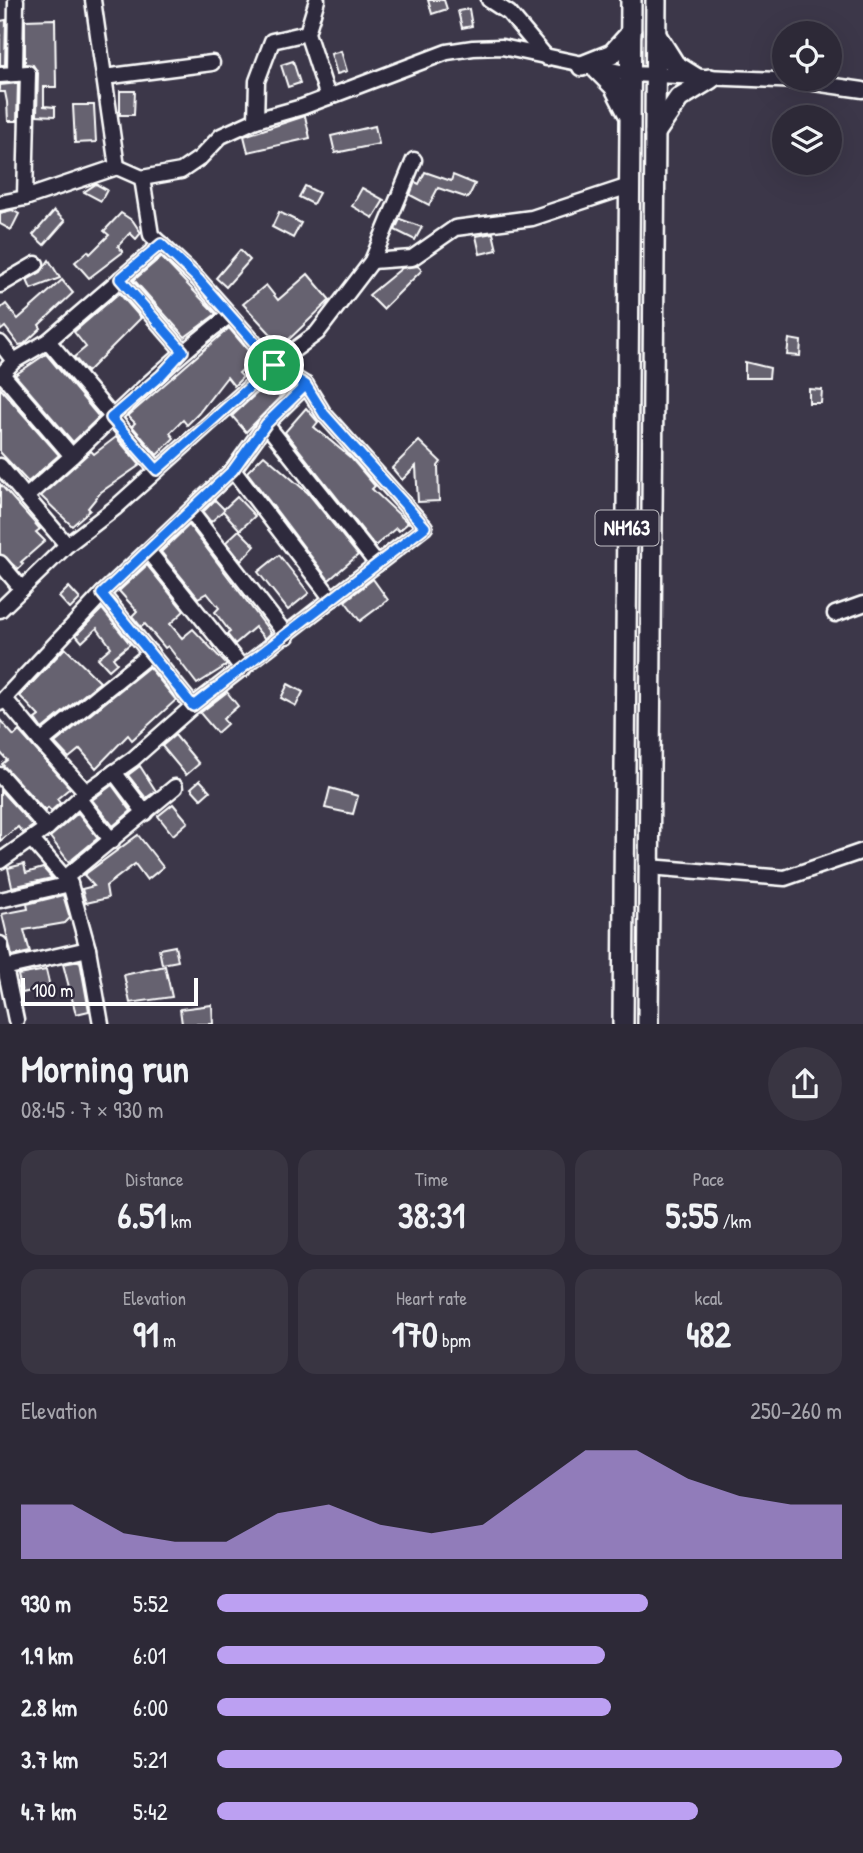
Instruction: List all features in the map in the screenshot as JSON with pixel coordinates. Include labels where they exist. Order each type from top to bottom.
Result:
[{"type":"highway","name":"NH163","points":[[623,1024],[631,0]]},
{"type":"highway","name":"NH163","points":[[648,1024],[656,0]]},
{"type":"highway","points":[[630,117],[614,86],[590,68],[612,54],[631,33]]},
{"type":"highway","points":[[655,133],[679,98],[703,78],[675,65],[656,34]]},
{"type":"street","points":[[16,0],[7,74],[28,73],[25,198]]},
{"type":"street","points":[[93,0],[117,167]]},
{"type":"street","points":[[317,0],[307,33],[328,97]]},
{"type":"street","points":[[489,0],[509,13],[547,58]]},
{"type":"street","points":[[257,120],[257,81],[272,41],[307,33]]},
{"type":"street","points":[[0,202],[25,198],[117,167],[142,178],[181,171],[200,158],[221,136],[257,120],[328,97],[447,52],[502,47],[590,68],[655,77],[800,81],[863,90]]},
{"type":"street","points":[[104,77],[212,63]]},
{"type":"street","points":[[0,610],[67,545],[115,508],[274,365],[317,333],[372,261],[414,160]]},
{"type":"street","points":[[0,861],[32,840],[193,706],[288,636],[425,527],[324,414],[306,385],[274,365],[230,315],[151,234],[142,178]]},
{"type":"street","points":[[372,261],[412,258],[455,228],[533,218],[629,186]]},
{"type":"street","points":[[72,456],[1,375],[14,361],[48,341],[161,244]]},
{"type":"street","points":[[0,285],[36,264]]},
{"type":"street","points":[[120,279],[183,351]]},
{"type":"street","points":[[26,497],[161,375],[183,351],[230,315]]},
{"type":"street","points":[[48,341],[157,470]]},
{"type":"street","points":[[0,342],[14,361]]},
{"type":"street","points":[[112,841],[83,796],[41,742],[2,701],[102,594],[233,470],[266,424],[306,385]]},
{"type":"street","points":[[266,424],[377,564]]},
{"type":"street","points":[[0,466],[67,545]]},
{"type":"street","points":[[233,470],[332,599]]},
{"type":"street","points":[[191,512],[288,636]]},
{"type":"street","points":[[148,551],[243,669]]},
{"type":"street","points":[[0,563],[22,589]]},
{"type":"street","points":[[102,594],[193,706]]},
{"type":"street","points":[[835,614],[863,604]]},
{"type":"street","points":[[41,742],[150,653]]},
{"type":"street","points":[[114,772],[145,813]]},
{"type":"street","points":[[0,775],[47,828]]},
{"type":"street","points":[[0,900],[67,881],[175,787]]},
{"type":"street","points":[[32,840],[67,881],[88,949],[101,1024]]},
{"type":"street","points":[[649,867],[785,878],[863,851]]},
{"type":"street","points":[[0,944],[16,1020]]},
{"type":"street","points":[[4,968],[88,949]]},
{"type":"building","points":[[428,0],[444,0],[447,9],[432,14]]},
{"type":"building","points":[[469,9],[472,26],[462,28],[458,11]]},
{"type":"building","points":[[55,19],[56,87],[44,87],[44,106],[55,107],[55,116],[37,115],[38,73],[33,65],[25,64],[25,20]]},
{"type":"building","points":[[6,20],[5,65],[0,65],[0,21]]},
{"type":"building","points":[[341,51],[347,71],[337,74],[331,54]]},
{"type":"building","points":[[293,61],[300,83],[288,87],[281,65]]},
{"type":"building","points":[[18,83],[17,121],[8,121],[5,92],[0,92],[0,85]]},
{"type":"building","points":[[120,91],[135,91],[134,115],[120,115]]},
{"type":"building","points":[[73,105],[94,105],[96,142],[75,143]]},
{"type":"building","points":[[305,116],[310,138],[248,152],[244,136]]},
{"type":"building","points":[[375,126],[379,144],[335,153],[331,136]]},
{"type":"building","points":[[425,172],[451,181],[453,175],[475,184],[468,198],[438,188],[429,205],[410,195],[415,182],[419,184]]},
{"type":"building","points":[[96,184],[107,190],[101,201],[84,192]]},
{"type":"building","points":[[305,186],[319,193],[313,204],[299,197]]},
{"type":"building","points":[[362,188],[384,200],[373,218],[352,206]]},
{"type":"building","points":[[12,210],[19,214],[11,230],[0,224],[0,213]]},
{"type":"building","points":[[54,211],[65,221],[44,245],[33,235]]},
{"type":"building","points":[[279,212],[301,223],[293,238],[272,227]]},
{"type":"building","points":[[121,213],[133,221],[141,233],[136,239],[130,233],[118,246],[123,252],[89,278],[75,262],[88,251],[90,254],[109,235],[104,231]]},
{"type":"building","points":[[400,219],[422,227],[415,240],[395,230]]},
{"type":"building","points":[[493,233],[497,250],[480,254],[476,236]]},
{"type":"building","points":[[240,250],[250,260],[226,287],[216,278]]},
{"type":"building","points":[[161,257],[216,314],[185,337],[134,280]]},
{"type":"building","points":[[49,260],[60,278],[31,289],[27,280],[41,272]]},
{"type":"building","points":[[418,266],[422,270],[383,309],[369,295],[402,268]]},
{"type":"building","points":[[308,274],[330,300],[282,346],[243,304],[266,285],[278,300]]},
{"type":"building","points":[[62,280],[73,293],[39,325],[41,328],[24,344],[19,345],[5,327],[0,331],[0,309],[6,304],[18,319]]},
{"type":"building","points":[[119,293],[141,318],[87,372],[74,357],[86,347],[74,332]]},
{"type":"building","points":[[229,328],[252,355],[247,359],[250,363],[239,373],[243,377],[234,386],[227,377],[187,425],[183,420],[170,433],[174,438],[157,455],[132,426],[135,423],[128,416]]},
{"type":"building","points":[[789,339],[801,341],[800,356],[787,355]]},
{"type":"building","points":[[46,354],[99,417],[73,442],[15,375]]},
{"type":"building","points":[[745,362],[770,368],[769,378],[745,378]]},
{"type":"building","points":[[272,379],[285,392],[246,432],[232,416]]},
{"type":"building","points":[[0,388],[59,455],[28,482],[0,452]]},
{"type":"building","points":[[809,389],[822,390],[821,403],[809,403]]},
{"type":"building","points":[[306,408],[318,422],[314,427],[351,458],[375,486],[372,489],[408,523],[399,531],[396,528],[375,546],[285,432]]},
{"type":"building","points":[[116,437],[140,465],[101,492],[88,508],[90,510],[72,526],[41,496],[91,451],[94,454]]},
{"type":"building","points":[[419,441],[441,462],[438,466],[439,501],[418,502],[416,466],[402,480],[392,468]]},
{"type":"building","points":[[264,455],[308,493],[358,555],[329,580],[247,472]]},
{"type":"building","points":[[0,484],[40,529],[36,532],[45,541],[21,562],[23,564],[18,569],[0,554]]},
{"type":"building","points":[[237,497],[255,516],[240,530],[223,511],[211,522],[203,512],[215,500],[224,509]]},
{"type":"building","points":[[189,525],[271,633],[265,639],[255,627],[235,644],[227,634],[230,632],[215,612],[219,608],[207,593],[198,598],[161,552]]},
{"type":"building","points":[[239,530],[255,546],[241,561],[226,542]]},
{"type":"building","points":[[279,555],[309,593],[288,610],[258,572]]},
{"type":"building","points":[[147,565],[184,611],[170,624],[182,638],[193,629],[227,665],[197,684],[168,646],[165,648],[145,624],[141,627],[132,616],[137,611],[119,591]]},
{"type":"building","points":[[373,579],[388,600],[360,621],[345,601]]},
{"type":"building","points":[[69,587],[80,599],[70,609],[59,597]]},
{"type":"building","points":[[102,609],[130,644],[113,658],[117,663],[109,670],[98,658],[111,647],[97,628],[82,642],[76,635]]},
{"type":"building","points":[[65,648],[100,682],[42,729],[35,719],[39,716],[20,696]]},
{"type":"building","points":[[149,667],[176,700],[132,740],[128,735],[96,768],[80,749],[69,758],[55,743]]},
{"type":"building","points":[[288,684],[303,692],[296,706],[281,698]]},
{"type":"building","points":[[227,692],[238,706],[223,719],[227,724],[217,733],[200,713]]},
{"type":"building","points":[[0,720],[14,736],[19,731],[70,788],[57,799],[60,803],[51,811],[48,808],[45,811],[2,764],[7,760],[0,752]]},
{"type":"building","points":[[175,735],[199,764],[186,775],[162,746]]},
{"type":"building","points":[[140,766],[156,791],[146,798],[128,775]]},
{"type":"building","points":[[200,780],[210,791],[201,799],[191,788]]},
{"type":"building","points":[[112,785],[131,811],[113,826],[92,800]]},
{"type":"building","points":[[330,788],[358,796],[353,814],[325,808]]},
{"type":"building","points":[[0,790],[33,826],[23,833],[18,827],[0,841]]},
{"type":"building","points":[[173,804],[188,822],[173,835],[158,816]]},
{"type":"building","points":[[78,813],[98,838],[69,862],[50,837]]},
{"type":"building","points":[[138,835],[163,867],[147,880],[135,864],[106,886],[108,898],[86,903],[82,889],[94,886],[84,875]]},
{"type":"building","points":[[24,864],[26,873],[43,868],[52,878],[12,887],[8,868]]},
{"type":"building","points":[[63,895],[70,918],[65,923],[24,930],[30,952],[12,956],[2,914],[28,909],[27,904]]},
{"type":"building","points":[[175,946],[178,961],[162,964],[159,949]]},
{"type":"building","points":[[80,961],[89,1011],[76,1014],[63,964]]},
{"type":"building","points":[[165,966],[172,997],[130,1003],[124,975]]},
{"type":"building","points":[[46,970],[50,987],[22,993],[18,975]]},
{"type":"building","points":[[212,1005],[213,1024],[182,1024],[180,1009]]},
{"type":"route","points":[[274,365],[198,279],[161,244],[120,279],[183,351],[161,375],[111,418],[157,470],[177,455],[274,365],[306,385],[266,424],[233,470],[102,594],[193,706],[288,636],[425,527],[324,414],[306,385],[274,365]]}]
